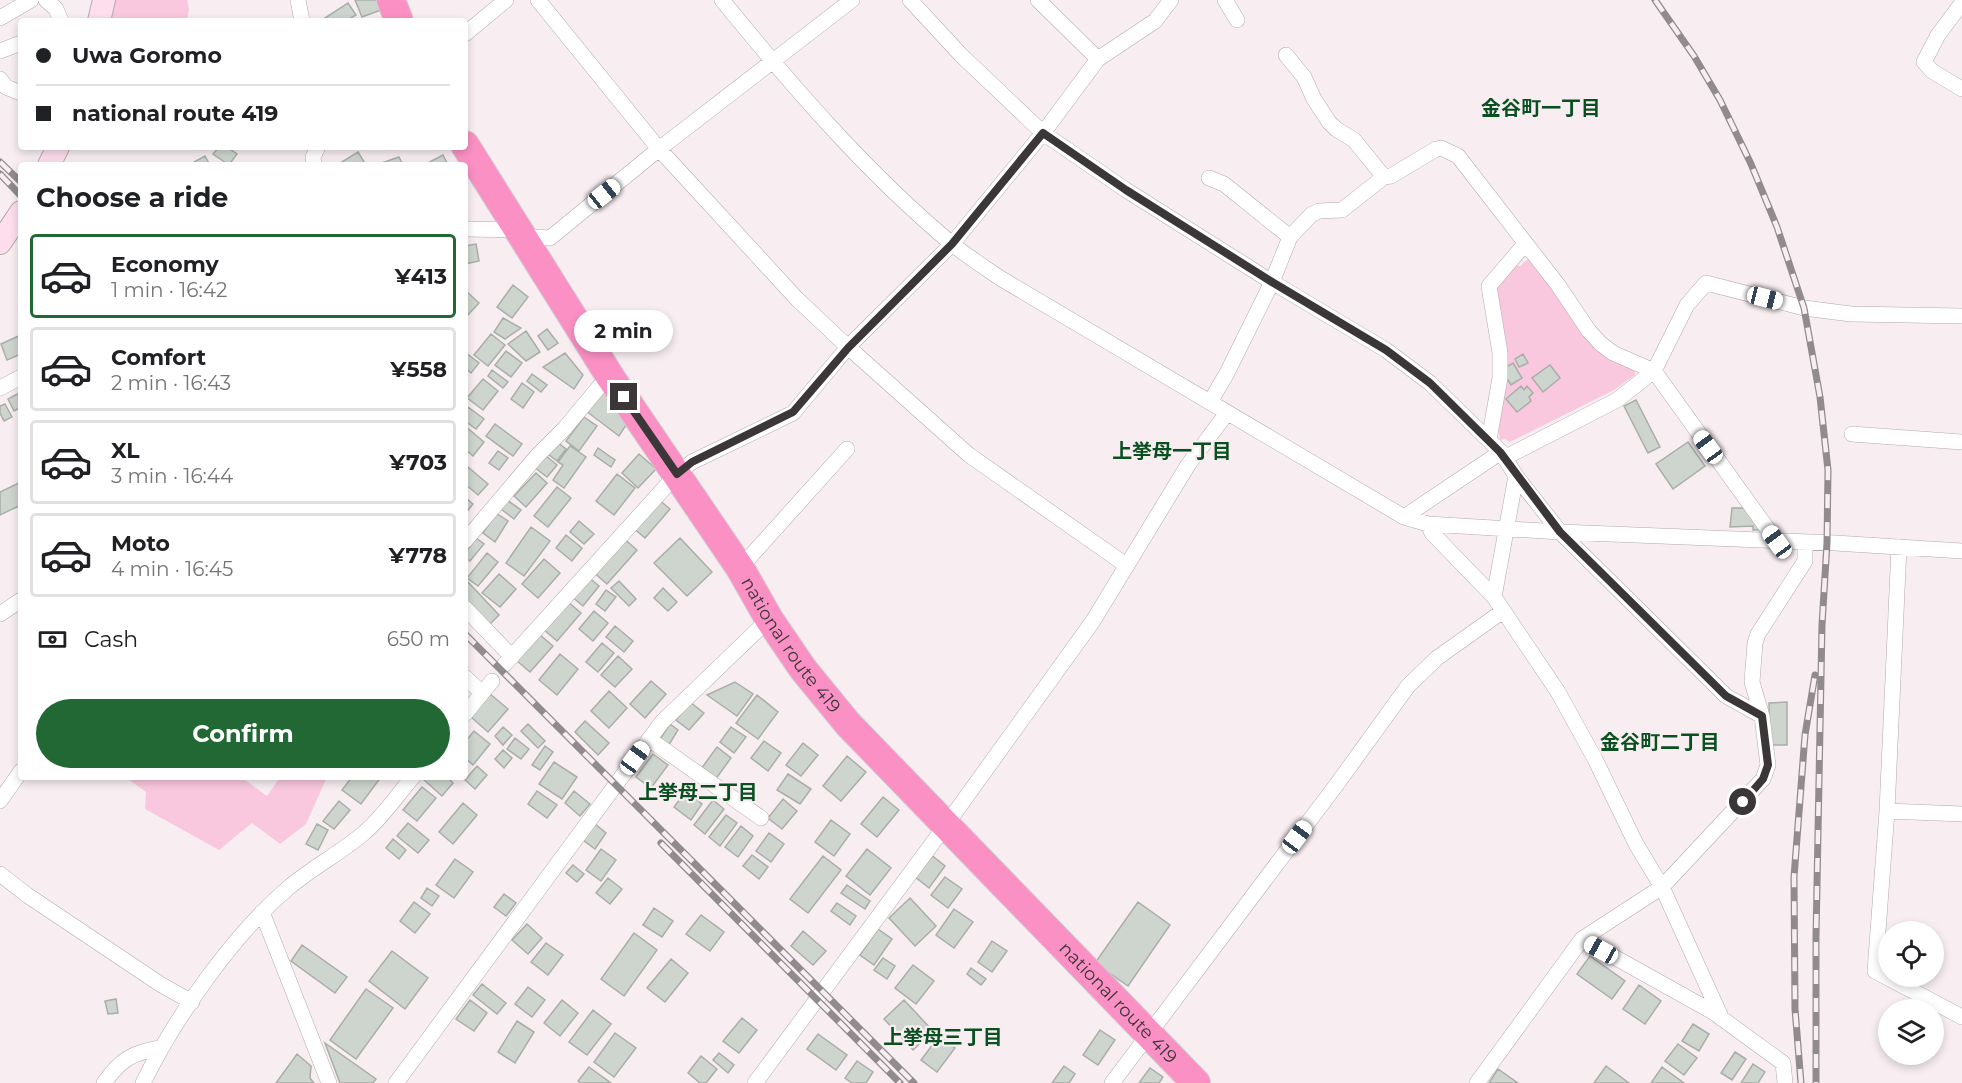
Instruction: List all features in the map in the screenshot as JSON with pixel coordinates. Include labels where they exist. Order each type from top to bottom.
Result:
[{"type":"highway","points":[[391,0],[398,18]]},
{"type":"highway","name":"national route 419","points":[[468,150],[611,378],[740,568],[769,619],[803,669],[848,724],[1196,1083]]},
{"type":"street","points":[[0,18],[31,0]]},
{"type":"street","points":[[46,0],[56,9],[60,18]]},
{"type":"street","points":[[100,18],[104,0]]},
{"type":"street","points":[[298,0],[301,18]]},
{"type":"street","points":[[468,32],[506,0]]},
{"type":"street","points":[[538,0],[659,149],[797,299],[848,348],[969,455],[1126,565]]},
{"type":"street","points":[[722,0],[773,62],[838,134],[952,244],[1000,278],[1404,517],[1428,524],[1506,529],[1962,551]]},
{"type":"street","points":[[468,229],[517,230],[533,237],[550,238],[659,149],[852,0]]},
{"type":"street","points":[[909,0],[961,55],[1043,133],[1126,190],[1272,282],[1386,350],[1430,383],[1489,440],[1560,532],[1726,696],[1762,716]]},
{"type":"street","points":[[1038,0],[1098,59]]},
{"type":"street","points":[[468,612],[508,661],[677,474],[692,462],[793,412],[848,348],[952,244],[1043,133],[1098,59],[1155,21],[1171,0]]},
{"type":"street","points":[[1225,0],[1237,20]]},
{"type":"street","points":[[1962,3],[1938,35],[1924,62],[1932,71],[1962,89]]},
{"type":"street","points":[[2,52],[18,44]]},
{"type":"street","points":[[1286,55],[1304,77],[1314,99],[1329,122],[1354,140],[1384,177]]},
{"type":"street","points":[[0,79],[6,87],[18,92]]},
{"type":"street","points":[[1210,402],[1272,282],[1290,237],[1312,214],[1325,210],[1342,210],[1384,177],[1392,176],[1441,148],[1454,153],[1558,285],[1589,331],[1601,344],[1613,353],[1654,371],[1777,542]]},
{"type":"street","points":[[1209,178],[1224,184],[1290,237]]},
{"type":"street","points":[[0,243],[18,216]]},
{"type":"street","points":[[1489,440],[1500,378],[1500,353],[1489,286],[1525,244]]},
{"type":"street","points":[[1404,517],[1502,455],[1617,400],[1654,371],[1687,305],[1706,283],[1804,308],[1851,314],[1962,316]]},
{"type":"street","points":[[0,387],[18,378]]},
{"type":"street","points":[[468,537],[537,456],[564,429],[599,387],[611,378]]},
{"type":"street","points":[[755,1083],[946,825],[1093,621],[1188,465],[1227,413]]},
{"type":"street","points":[[1852,434],[1962,442]]},
{"type":"street","points":[[740,568],[847,449]]},
{"type":"street","points":[[1494,597],[1516,476]]},
{"type":"street","points":[[1428,524],[1432,533],[1494,597],[1558,692],[1595,759],[1636,844],[1662,887],[1722,1018]]},
{"type":"street","points":[[1477,1083],[1582,939],[1662,887],[1763,779],[1768,765],[1762,716],[1752,682],[1755,643],[1805,561],[1805,543]]},
{"type":"street","points":[[1899,547],[1887,811],[1875,971],[1962,1017]]},
{"type":"street","points":[[0,614],[18,602]]},
{"type":"street","points":[[1112,1083],[1408,686],[1437,658],[1503,611]]},
{"type":"street","points":[[396,1083],[662,722],[769,619]]},
{"type":"street","points":[[468,678],[487,687],[468,710]]},
{"type":"street","points":[[649,739],[761,818]]},
{"type":"street","points":[[0,801],[18,775]]},
{"type":"street","points":[[143,1083],[160,1048],[192,1002],[262,912],[288,888],[365,832],[410,780]]},
{"type":"street","points":[[1887,811],[1962,814]]},
{"type":"street","points":[[0,874],[27,895],[160,984],[192,1002]]},
{"type":"street","points":[[262,912],[328,1083]]},
{"type":"street","points":[[1582,939],[1722,1018],[1784,1063],[1785,1083]]},
{"type":"street","points":[[104,1083],[120,1062],[138,1052],[160,1048]]},
{"type":"shaded area","points":[[113,0],[187,0],[189,9],[188,18],[109,18]]},
{"type":"shaded area","points":[[1528,259],[1600,352],[1635,371],[1635,375],[1614,390],[1510,442],[1505,439],[1500,440],[1498,427],[1491,289],[1514,265],[1520,266]]},
{"type":"shaded area","points":[[129,780],[245,780],[267,796],[278,780],[326,780],[306,824],[280,844],[252,823],[219,850],[145,809],[146,792]]},
{"type":"building","points":[[355,0],[377,0],[381,10],[362,17]]},
{"type":"building","points":[[348,3],[356,15],[351,18],[325,18]]},
{"type":"building","points":[[216,150],[231,150],[237,154],[231,162],[225,162],[213,154]]},
{"type":"building","points":[[358,152],[364,162],[342,162]]},
{"type":"building","points":[[443,155],[446,162],[430,162]]},
{"type":"building","points":[[205,156],[208,162],[194,162]]},
{"type":"building","points":[[399,157],[402,162],[385,162]]},
{"type":"building","points":[[476,244],[479,261],[468,263],[468,245]]},
{"type":"building","points":[[513,285],[528,297],[512,318],[497,307]]},
{"type":"building","points":[[468,293],[479,303],[468,315]]},
{"type":"building","points":[[503,318],[521,328],[505,339],[494,332]]},
{"type":"building","points":[[547,329],[558,343],[548,350],[538,336]]},
{"type":"building","points":[[526,331],[540,352],[526,361],[508,344]]},
{"type":"building","points":[[491,334],[505,345],[488,366],[474,355]]},
{"type":"building","points":[[18,336],[18,355],[7,360],[1,344]]},
{"type":"building","points":[[506,351],[522,363],[511,377],[495,365]]},
{"type":"building","points":[[565,353],[583,375],[574,389],[543,367]]},
{"type":"building","points":[[1523,354],[1528,363],[1519,367],[1515,359]]},
{"type":"building","points":[[468,355],[479,363],[471,373],[468,370]]},
{"type":"building","points":[[1513,363],[1522,378],[1511,385],[1502,370]]},
{"type":"building","points":[[1550,365],[1560,378],[1543,392],[1532,378]]},
{"type":"building","points":[[492,370],[508,382],[503,388],[488,376]]},
{"type":"building","points":[[532,374],[547,385],[541,392],[527,381]]},
{"type":"building","points":[[483,379],[498,391],[483,410],[468,397]]},
{"type":"building","points":[[522,383],[534,392],[523,408],[511,399]]},
{"type":"building","points":[[1521,386],[1524,390],[1527,386],[1533,393],[1529,397],[1531,401],[1517,412],[1506,399]]},
{"type":"building","points":[[606,388],[628,422],[619,436],[586,411]]},
{"type":"building","points":[[18,394],[18,409],[14,411],[8,399]]},
{"type":"building","points":[[1636,400],[1660,447],[1648,453],[1624,406]]},
{"type":"building","points":[[5,404],[12,417],[4,421],[0,413],[0,406]]},
{"type":"building","points":[[468,407],[484,419],[476,429],[468,423]]},
{"type":"building","points":[[584,417],[597,426],[579,451],[566,441]]},
{"type":"building","points":[[495,424],[522,444],[513,456],[486,436]]},
{"type":"building","points":[[468,429],[484,442],[473,456],[468,452]]},
{"type":"building","points":[[557,442],[566,449],[557,461],[548,454]]},
{"type":"building","points":[[1688,442],[1705,466],[1673,489],[1656,464]]},
{"type":"building","points":[[570,446],[586,457],[564,488],[553,480],[563,465],[558,462]]},
{"type":"building","points":[[598,448],[615,460],[611,467],[594,455]]},
{"type":"building","points":[[498,451],[508,458],[499,470],[489,463]]},
{"type":"building","points":[[639,454],[656,469],[638,488],[622,473]]},
{"type":"building","points":[[545,455],[557,465],[547,477],[534,467]]},
{"type":"building","points":[[468,467],[488,484],[478,495],[468,487]]},
{"type":"building","points":[[536,473],[547,483],[526,507],[514,496]]},
{"type":"building","points":[[617,474],[635,488],[614,515],[596,501]]},
{"type":"building","points":[[18,483],[18,506],[0,515],[0,492]]},
{"type":"building","points":[[557,487],[571,498],[548,527],[534,516]]},
{"type":"building","points":[[657,498],[670,509],[645,538],[632,527]]},
{"type":"building","points":[[468,500],[473,504],[468,510]]},
{"type":"building","points":[[507,500],[521,510],[514,519],[501,509]]},
{"type":"building","points":[[1732,508],[1744,508],[1760,529],[1753,530],[1753,526],[1730,527]]},
{"type":"building","points":[[496,513],[508,521],[495,542],[483,533]]},
{"type":"building","points":[[579,521],[594,534],[584,544],[570,532]]},
{"type":"building","points":[[531,527],[550,541],[524,576],[506,563]]},
{"type":"building","points":[[566,535],[582,548],[572,561],[556,548]]},
{"type":"building","points":[[622,537],[637,550],[607,584],[592,571]]},
{"type":"building","points":[[476,538],[484,544],[470,561],[468,549]]},
{"type":"building","points":[[680,538],[712,572],[687,596],[654,563]]},
{"type":"building","points":[[487,553],[498,562],[478,586],[468,577]]},
{"type":"building","points":[[544,559],[560,573],[538,598],[522,584]]},
{"type":"building","points":[[499,574],[516,589],[500,607],[482,593]]},
{"type":"building","points":[[587,576],[599,586],[583,606],[571,596]]},
{"type":"building","points":[[619,581],[636,599],[629,606],[611,588]]},
{"type":"building","points":[[468,582],[499,615],[488,626],[468,605]]},
{"type":"building","points":[[663,588],[677,602],[668,611],[654,598]]},
{"type":"building","points":[[606,590],[616,597],[605,611],[596,604]]},
{"type":"building","points":[[567,601],[581,613],[557,641],[543,629]]},
{"type":"building","points":[[594,611],[608,623],[593,641],[579,629]]},
{"type":"building","points":[[615,626],[633,641],[624,652],[606,637]]},
{"type":"building","points":[[539,634],[553,646],[530,672],[516,660]]},
{"type":"building","points":[[602,643],[614,653],[598,672],[586,662]]},
{"type":"building","points":[[560,654],[578,669],[557,695],[539,680]]},
{"type":"building","points":[[618,656],[632,669],[615,687],[601,675]]},
{"type":"building","points":[[651,681],[666,694],[645,718],[630,704]]},
{"type":"building","points":[[735,682],[753,694],[737,716],[707,695]]},
{"type":"building","points":[[609,691],[627,708],[609,728],[591,711]]},
{"type":"building","points":[[490,694],[508,709],[488,732],[471,717]]},
{"type":"building","points":[[757,695],[778,712],[758,739],[736,723]]},
{"type":"building","points":[[690,702],[704,713],[689,730],[676,720]]},
{"type":"building","points":[[1787,702],[1787,745],[1770,745],[1769,703]]},
{"type":"building","points":[[585,721],[609,743],[598,755],[575,732]]},
{"type":"building","points":[[528,724],[545,741],[538,748],[521,731]]},
{"type":"building","points":[[670,724],[678,730],[667,748],[658,742]]},
{"type":"building","points":[[503,727],[512,735],[503,745],[495,736]]},
{"type":"building","points":[[731,727],[746,737],[734,753],[720,742]]},
{"type":"building","points":[[474,731],[490,744],[473,765],[468,761],[468,738]]},
{"type":"building","points":[[515,738],[529,749],[521,759],[507,749]]},
{"type":"building","points":[[764,741],[781,753],[768,771],[751,758]]},
{"type":"building","points":[[803,743],[818,755],[801,776],[786,765]]},
{"type":"building","points":[[545,746],[553,752],[540,770],[532,765]]},
{"type":"building","points":[[717,747],[731,758],[715,780],[701,769]]},
{"type":"building","points":[[503,750],[512,758],[504,768],[495,759]]},
{"type":"building","points":[[653,754],[668,765],[651,788],[636,777]]},
{"type":"building","points":[[847,756],[866,772],[841,801],[823,786]]},
{"type":"building","points":[[554,762],[577,777],[562,799],[539,784]]},
{"type":"building","points":[[477,766],[487,775],[475,789],[465,780],[468,780],[468,776]]},
{"type":"building","points":[[788,774],[811,789],[800,804],[777,790]]},
{"type":"building","points":[[350,780],[379,780],[361,804],[342,790]]},
{"type":"building","points":[[424,780],[450,780],[453,783],[442,796]]},
{"type":"building","points":[[422,787],[436,798],[417,821],[403,810]]},
{"type":"building","points":[[537,791],[557,805],[547,818],[528,804]]},
{"type":"building","points":[[574,791],[590,804],[580,816],[565,803]]},
{"type":"building","points":[[686,791],[702,804],[691,820],[674,807]]},
{"type":"building","points":[[883,797],[899,810],[877,837],[861,824]]},
{"type":"building","points":[[783,799],[797,811],[782,829],[768,818]]},
{"type":"building","points":[[713,800],[724,809],[705,834],[694,825]]},
{"type":"building","points":[[339,801],[350,810],[334,829],[323,821]]},
{"type":"building","points":[[463,803],[477,815],[453,844],[439,832]]},
{"type":"building","points":[[726,815],[737,823],[720,846],[709,837]]},
{"type":"building","points":[[831,820],[850,834],[834,856],[815,842]]},
{"type":"building","points":[[408,823],[429,840],[418,853],[397,836]]},
{"type":"building","points":[[317,824],[328,830],[318,850],[306,844]]},
{"type":"building","points":[[595,824],[606,833],[595,849],[583,840]]},
{"type":"building","points":[[741,826],[753,836],[738,857],[725,847]]},
{"type":"building","points":[[769,833],[784,844],[771,862],[756,851]]},
{"type":"building","points":[[393,839],[406,850],[399,859],[386,848]]},
{"type":"building","points":[[601,849],[616,860],[601,881],[586,870]]},
{"type":"building","points":[[867,849],[891,868],[870,895],[846,876]]},
{"type":"building","points":[[930,854],[945,866],[929,888],[914,876]]},
{"type":"building","points":[[752,855],[768,867],[759,879],[743,866]]},
{"type":"building","points":[[823,856],[841,870],[808,913],[790,899]]},
{"type":"building","points":[[455,859],[473,872],[454,898],[436,885]]},
{"type":"building","points":[[573,865],[584,874],[577,882],[566,873]]},
{"type":"building","points":[[945,877],[962,889],[948,908],[931,895]]},
{"type":"building","points":[[608,878],[622,889],[610,904],[596,893]]},
{"type":"building","points":[[847,885],[870,901],[865,909],[841,893]]},
{"type":"building","points":[[427,888],[439,896],[432,906],[421,898]]},
{"type":"building","points":[[504,894],[516,903],[506,916],[494,907]]},
{"type":"building","points":[[910,898],[936,926],[915,946],[889,918]]},
{"type":"building","points":[[414,902],[430,914],[415,933],[400,921]]},
{"type":"building","points":[[1138,902],[1170,925],[1128,986],[1095,963]]},
{"type":"building","points":[[837,903],[856,916],[850,925],[831,911]]},
{"type":"building","points":[[654,908],[673,921],[662,937],[643,925]]},
{"type":"building","points":[[954,909],[973,922],[954,948],[936,935]]},
{"type":"building","points":[[701,915],[724,932],[710,951],[686,934]]},
{"type":"building","points":[[527,924],[542,938],[528,954],[512,940]]},
{"type":"building","points":[[878,929],[892,939],[874,965],[860,955]]},
{"type":"building","points":[[803,931],[826,951],[813,965],[791,946]]},
{"type":"building","points":[[634,933],[657,950],[624,996],[601,979]]},
{"type":"building","points":[[992,941],[1007,951],[992,972],[978,962]]},
{"type":"building","points":[[546,943],[563,955],[548,975],[531,962]]},
{"type":"building","points":[[302,945],[347,977],[335,993],[291,961]]},
{"type":"building","points":[[392,951],[428,978],[405,1009],[369,981]]},
{"type":"building","points":[[1590,956],[1625,981],[1612,999],[1577,974]]},
{"type":"building","points":[[883,958],[895,966],[887,979],[874,970]]},
{"type":"building","points":[[671,959],[688,973],[665,1002],[647,988]]},
{"type":"building","points":[[913,965],[934,981],[916,1004],[895,988]]},
{"type":"building","points":[[971,968],[986,979],[981,985],[967,974]]},
{"type":"building","points":[[482,984],[506,1003],[497,1014],[473,995]]},
{"type":"building","points":[[1639,985],[1661,1001],[1645,1024],[1623,1009]]},
{"type":"building","points":[[528,987],[545,1000],[532,1017],[515,1004]]},
{"type":"building","points":[[366,989],[393,1008],[356,1059],[330,1040]]},
{"type":"building","points":[[116,999],[118,1013],[108,1014],[105,1001]]},
{"type":"building","points":[[470,1000],[487,1013],[474,1031],[456,1019]]},
{"type":"building","points":[[562,1000],[578,1013],[560,1036],[544,1023]]},
{"type":"building","points":[[904,1000],[933,1031],[913,1050],[884,1019]]},
{"type":"building","points":[[593,1010],[611,1024],[587,1055],[569,1042]]},
{"type":"building","points":[[742,1018],[757,1030],[739,1053],[723,1041]]},
{"type":"building","points":[[517,1021],[534,1032],[515,1063],[498,1052]]},
{"type":"building","points":[[1693,1024],[1709,1034],[1699,1051],[1682,1041]]},
{"type":"building","points":[[1100,1030],[1115,1040],[1098,1065],[1083,1055]]},
{"type":"building","points":[[615,1033],[636,1048],[614,1077],[594,1062]]},
{"type":"building","points":[[818,1034],[847,1055],[836,1070],[807,1049]]},
{"type":"building","points":[[939,1036],[955,1048],[937,1072],[921,1060]]},
{"type":"building","points":[[325,1043],[376,1079],[373,1083],[340,1083]]},
{"type":"building","points":[[1678,1044],[1697,1058],[1684,1075],[1665,1061]]},
{"type":"building","points":[[1735,1052],[1746,1059],[1732,1080],[1721,1073]]},
{"type":"building","points":[[719,1053],[734,1065],[728,1073],[713,1060]]},
{"type":"building","points":[[297,1054],[311,1066],[310,1078],[314,1083],[276,1083]]},
{"type":"building","points":[[701,1056],[717,1069],[706,1083],[700,1083],[688,1073]]},
{"type":"building","points":[[857,1061],[873,1072],[866,1083],[852,1083],[845,1078]]},
{"type":"building","points":[[1753,1064],[1765,1072],[1758,1083],[1741,1083]]},
{"type":"building","points":[[1064,1066],[1075,1074],[1069,1083],[1052,1083]]},
{"type":"building","points":[[1606,1066],[1629,1083],[1594,1083]]},
{"type":"building","points":[[589,1067],[611,1083],[581,1083],[578,1081]]},
{"type":"building","points":[[1662,1067],[1684,1083],[1651,1083]]},
{"type":"building","points":[[1150,1068],[1163,1077],[1159,1083],[1139,1083]]},
{"type":"building","points":[[1498,1069],[1518,1083],[1489,1083]]},
{"type":"railway","points":[[1655,0],[1694,56],[1720,100],[1751,164],[1777,227],[1804,308],[1820,397],[1828,470],[1827,543],[1822,625],[1816,937],[1816,1083]]},
{"type":"railway","points":[[0,162],[18,179]]},
{"type":"railway","points":[[0,174],[18,193]]},
{"type":"railway","points":[[468,637],[914,1083]]},
{"type":"railway","points":[[1801,1083],[1795,1009],[1794,877],[1805,735],[1815,675]]},
{"type":"railway","points":[[661,843],[900,1083]]},
{"type":"district","name":"金谷町一丁目","points":[[1541,108]]},
{"type":"district","name":"上挙母一丁目","points":[[1172,451]]},
{"type":"district","name":"金谷町二丁目","points":[[1660,742]]},
{"type":"district","name":"上挙母二丁目","points":[[698,792]]},
{"type":"district","name":"上挙母三丁目","points":[[943,1037]]},
{"type":"route","points":[[624,397],[677,474],[692,462],[793,412],[848,348],[952,244],[1043,133],[1126,190],[1272,282],[1386,350],[1430,383],[1453,404],[1500,452],[1560,532],[1726,696],[1762,716],[1768,765],[1763,779],[1743,802]]}]
